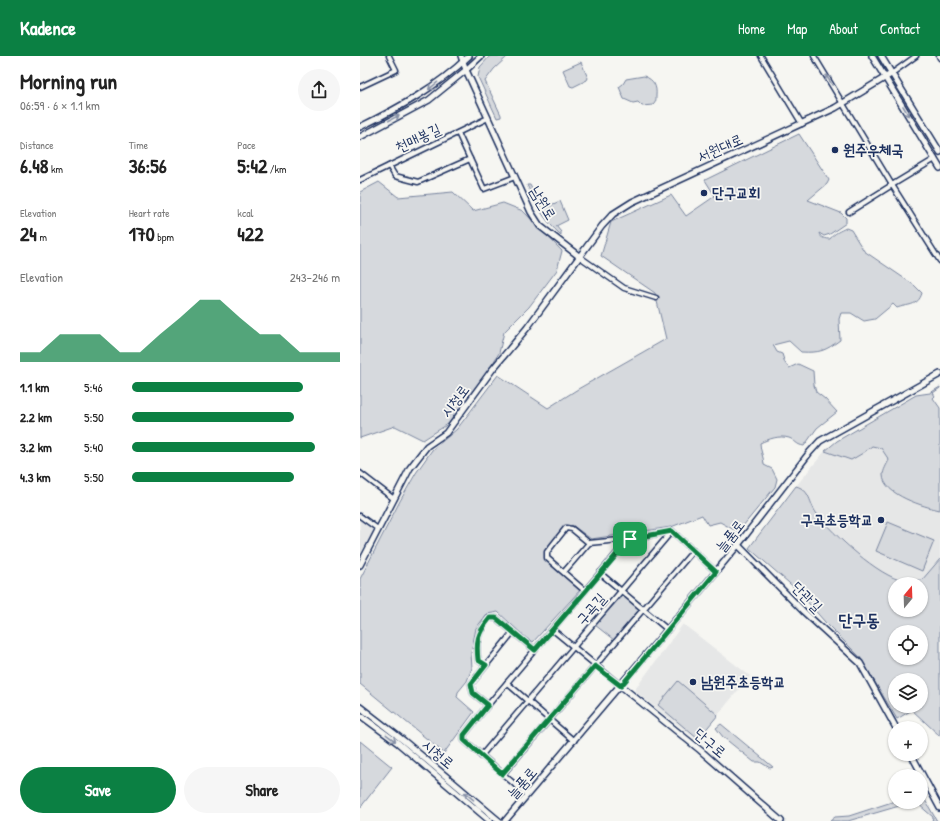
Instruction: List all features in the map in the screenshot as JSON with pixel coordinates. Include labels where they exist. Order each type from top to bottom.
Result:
[{"type":"street","points":[[360,87],[396,70],[389,56]]},
{"type":"street","points":[[360,127],[389,113],[428,90],[462,58],[469,56]]},
{"type":"street","points":[[360,137],[429,100],[481,56]]},
{"type":"street","points":[[761,56],[802,124]]},
{"type":"street","points":[[814,56],[940,261]]},
{"type":"street","points":[[872,56],[938,158],[940,168]]},
{"type":"street","points":[[881,56],[940,152]]},
{"type":"street","points":[[891,74],[916,56]]},
{"type":"street","name":"남원로","points":[[462,58],[466,70],[531,212],[540,226],[624,288],[656,298]]},
{"type":"street","name":"서원대로","points":[[580,257],[612,214],[632,202],[802,124],[844,103],[891,74]]},
{"type":"street","name":"천매봉길","points":[[360,180],[488,118]]},
{"type":"street","name":"천매봉길","points":[[458,133],[484,189],[515,176]]},
{"type":"street","points":[[850,212],[892,184],[938,158]]},
{"type":"street","name":"천매봉길","points":[[389,166],[395,176],[418,182],[470,159]]},
{"type":"street","name":"시청로","points":[[360,565],[410,468],[427,446],[446,432],[580,257]]},
{"type":"street","name":"늘품로","points":[[505,821],[668,630],[738,545],[801,462],[820,441],[940,374]]},
{"type":"street","points":[[360,473],[394,499]]},
{"type":"street","points":[[360,516],[378,529]]},
{"type":"street","name":"구곡길","points":[[585,591],[547,558],[547,552],[566,528],[572,529],[589,543]]},
{"type":"street","points":[[564,572],[589,543],[630,539],[672,531],[716,572]]},
{"type":"street","name":"구곡길","points":[[481,756],[672,531]]},
{"type":"street","name":"구곡길","points":[[527,795],[464,740],[464,735],[630,539]]},
{"type":"street","name":"단관길","points":[[738,545],[803,611],[860,663],[892,721]]},
{"type":"street","points":[[502,774],[693,551]]},
{"type":"street","points":[[600,573],[668,630]]},
{"type":"street","points":[[486,665],[478,660],[478,636],[481,629],[490,618],[496,618],[535,650]]},
{"type":"street","points":[[553,630],[621,686]]},
{"type":"street","points":[[488,705],[473,693],[471,684],[513,632]]},
{"type":"street","points":[[507,683],[574,741]]},
{"type":"street","name":"단구로","points":[[621,686],[700,750],[781,821]]},
{"type":"street","name":"시청로","points":[[360,707],[404,741],[499,821]]},
{"type":"street","name":"시청로","points":[[360,715],[398,744],[490,821]]},
{"type":"street","points":[[915,761],[940,808]]},
{"type":"shaded area","points":[[490,56],[508,56],[494,69],[485,81],[501,115],[501,117],[497,118],[478,77],[480,67]]},
{"type":"shaded area","points":[[581,62],[588,78],[587,80],[573,87],[570,86],[563,70]]},
{"type":"shaded area","points":[[644,76],[650,79],[655,86],[656,99],[654,104],[642,106],[638,102],[633,103],[624,99],[619,87],[626,79]]},
{"type":"shaded area","points":[[799,134],[829,180],[827,184],[808,200],[841,213],[846,218],[846,223],[830,234],[824,236],[819,233],[820,236],[830,239],[835,234],[846,228],[851,230],[864,251],[914,285],[922,293],[920,298],[915,303],[897,308],[893,304],[875,319],[864,321],[851,313],[841,313],[839,319],[840,340],[830,347],[822,350],[801,352],[789,341],[773,345],[777,352],[782,354],[785,363],[789,368],[798,364],[813,371],[816,392],[837,412],[817,428],[804,446],[799,445],[791,439],[785,437],[774,438],[760,443],[764,465],[772,469],[777,479],[775,487],[738,532],[720,522],[708,525],[702,515],[671,527],[591,539],[572,525],[557,537],[546,549],[547,560],[581,589],[533,642],[526,638],[498,612],[487,614],[476,628],[471,653],[472,668],[467,681],[458,692],[457,697],[474,712],[444,753],[360,684],[360,579],[416,473],[432,450],[457,429],[498,375],[548,408],[578,389],[666,339],[655,293],[601,256],[611,222],[671,195],[686,216],[715,196],[705,180]]},
{"type":"shaded area","points":[[379,182],[398,197],[453,192],[473,211],[503,203],[523,211],[562,251],[557,270],[529,307],[504,332],[499,353],[490,368],[448,424],[423,440],[395,426],[360,438],[360,192]]},
{"type":"shaded area","points":[[527,185],[530,185],[542,209],[560,201],[568,220],[556,226],[561,232],[561,235],[541,212]]},
{"type":"shaded area","points":[[940,387],[933,393],[935,396],[933,398],[940,408],[940,510],[915,503],[897,494],[890,488],[885,482],[883,475],[889,460],[881,448],[872,446],[851,460],[825,451],[837,441],[916,395],[930,393]]},
{"type":"shaded area","name":"구곡초등학교","points":[[872,446],[881,448],[889,460],[883,475],[929,508],[940,510],[940,559],[925,577],[894,577],[883,573],[859,555],[829,528],[816,513],[809,497],[796,486],[825,451],[851,460]]},
{"type":"shaded area","points":[[796,486],[801,488],[807,494],[817,514],[845,543],[857,554],[882,572],[892,577],[888,577],[888,617],[928,617],[928,577],[925,577],[940,559],[940,736],[928,725],[928,721],[924,721],[915,713],[928,713],[928,673],[888,673],[888,704],[860,657],[825,622],[797,590],[749,548]]},
{"type":"shaded area","points":[[360,520],[374,532],[360,554]]},
{"type":"shaded area","points":[[888,522],[934,541],[922,571],[876,551]]},
{"type":"shaded area","points":[[622,596],[625,596],[640,609],[614,640],[595,625]]},
{"type":"shaded area","name":"남원주초등학교","points":[[683,624],[750,676],[697,740],[637,693],[636,690]]},
{"type":"shaded area","points":[[678,681],[718,715],[698,739],[658,705]]},
{"type":"shaded area","points":[[893,713],[907,713],[897,719]]},
{"type":"shaded area","points":[[721,724],[773,767],[770,768],[760,762],[754,762],[723,737],[716,728]]},
{"type":"shaded area","points":[[360,741],[392,767],[360,808]]},
{"type":"shaded area","points":[[888,803],[889,809],[848,821],[830,821],[835,817],[849,816]]},
{"type":"shaded area","points":[[928,805],[937,821],[932,821],[933,817],[924,809],[928,809]]},
{"type":"place","name":"원주우체국","points":[[835,150]]},
{"type":"place","name":"단구교회","points":[[704,193]]},
{"type":"place","name":"구곡초등학교","points":[[881,520]]},
{"type":"place","name":"남원주초등학교","points":[[693,682]]},
{"type":"district","name":"단구동","points":[[859,620]]},
{"type":"route","points":[[672,531],[716,572],[621,686],[595,666],[502,774],[464,740],[464,735],[488,705],[473,693],[471,689],[471,684],[486,665],[478,660],[478,636],[481,629],[490,618],[496,618],[535,650],[630,539],[672,531]]}]
